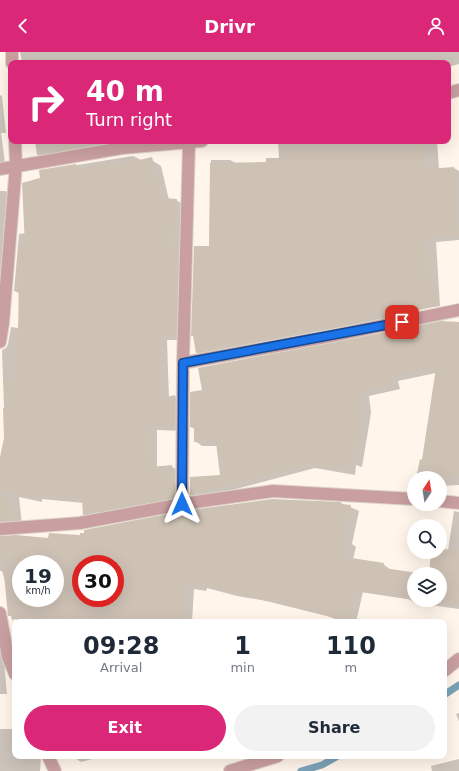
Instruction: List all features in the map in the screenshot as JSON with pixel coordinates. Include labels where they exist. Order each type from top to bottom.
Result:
[{"type":"street","points":[[0,342],[3,323],[16,165],[15,144]]},
{"type":"street","points":[[0,169],[16,165],[122,148],[176,144]]},
{"type":"street","points":[[182,504],[183,363],[189,144]]},
{"type":"street","points":[[183,363],[331,336],[459,310]]},
{"type":"street","points":[[0,529],[80,523],[182,504],[273,491],[407,499]]},
{"type":"street","points":[[447,502],[459,503]]},
{"type":"street","points":[[0,613],[8,657],[12,667]]},
{"type":"street","points":[[447,668],[459,659]]},
{"type":"street","points":[[49,759],[55,771]]},
{"type":"street","points":[[230,771],[268,759]]},
{"type":"building","points":[[35,144],[73,144],[74,149],[37,155]]},
{"type":"building","points":[[278,144],[426,144],[427,169],[454,167],[459,235],[427,237],[431,292],[437,292],[439,306],[196,353],[193,336],[191,336],[194,246],[209,246],[210,163],[266,162],[266,158],[279,158]]},
{"type":"building","points":[[152,157],[162,198],[177,199],[172,245],[179,245],[176,336],[159,336],[162,398],[175,395],[175,427],[149,426],[150,467],[172,465],[173,478],[175,478],[175,498],[83,515],[82,499],[34,495],[34,498],[0,491],[0,457],[4,438],[3,408],[6,408],[4,380],[14,379],[19,324],[18,246],[25,246],[22,183],[40,178],[39,170],[76,164],[77,169],[109,165],[110,167]]},
{"type":"building","points":[[441,321],[459,322],[459,478],[447,478],[447,471],[417,471],[420,459],[422,460],[436,368],[391,376],[393,385],[361,392],[363,408],[354,463],[348,462],[347,471],[306,464],[190,495],[190,477],[220,475],[216,442],[194,442],[194,428],[190,427],[190,392],[202,390],[198,368]]},
{"type":"building","points":[[11,496],[14,520],[0,521],[0,497]]},
{"type":"building","points":[[272,499],[341,502],[341,504],[351,505],[344,540],[348,541],[345,557],[384,563],[383,568],[407,571],[407,599],[354,591],[347,619],[339,619],[198,584],[198,587],[186,585],[184,619],[156,617],[156,619],[25,619],[25,617],[12,620],[11,616],[8,616],[2,552],[0,552],[0,536],[16,535],[48,538],[49,533],[80,535],[80,533],[84,533],[84,530],[183,511]]},
{"type":"building","points":[[447,549],[459,550],[459,605],[447,604],[447,567],[430,567],[430,559],[447,559]]},
{"type":"waterway","points":[[447,693],[459,685]]},
{"type":"waterway","points":[[301,771],[322,765],[333,759]]},
{"type":"route","points":[[182,504],[183,363],[402,322]]}]
